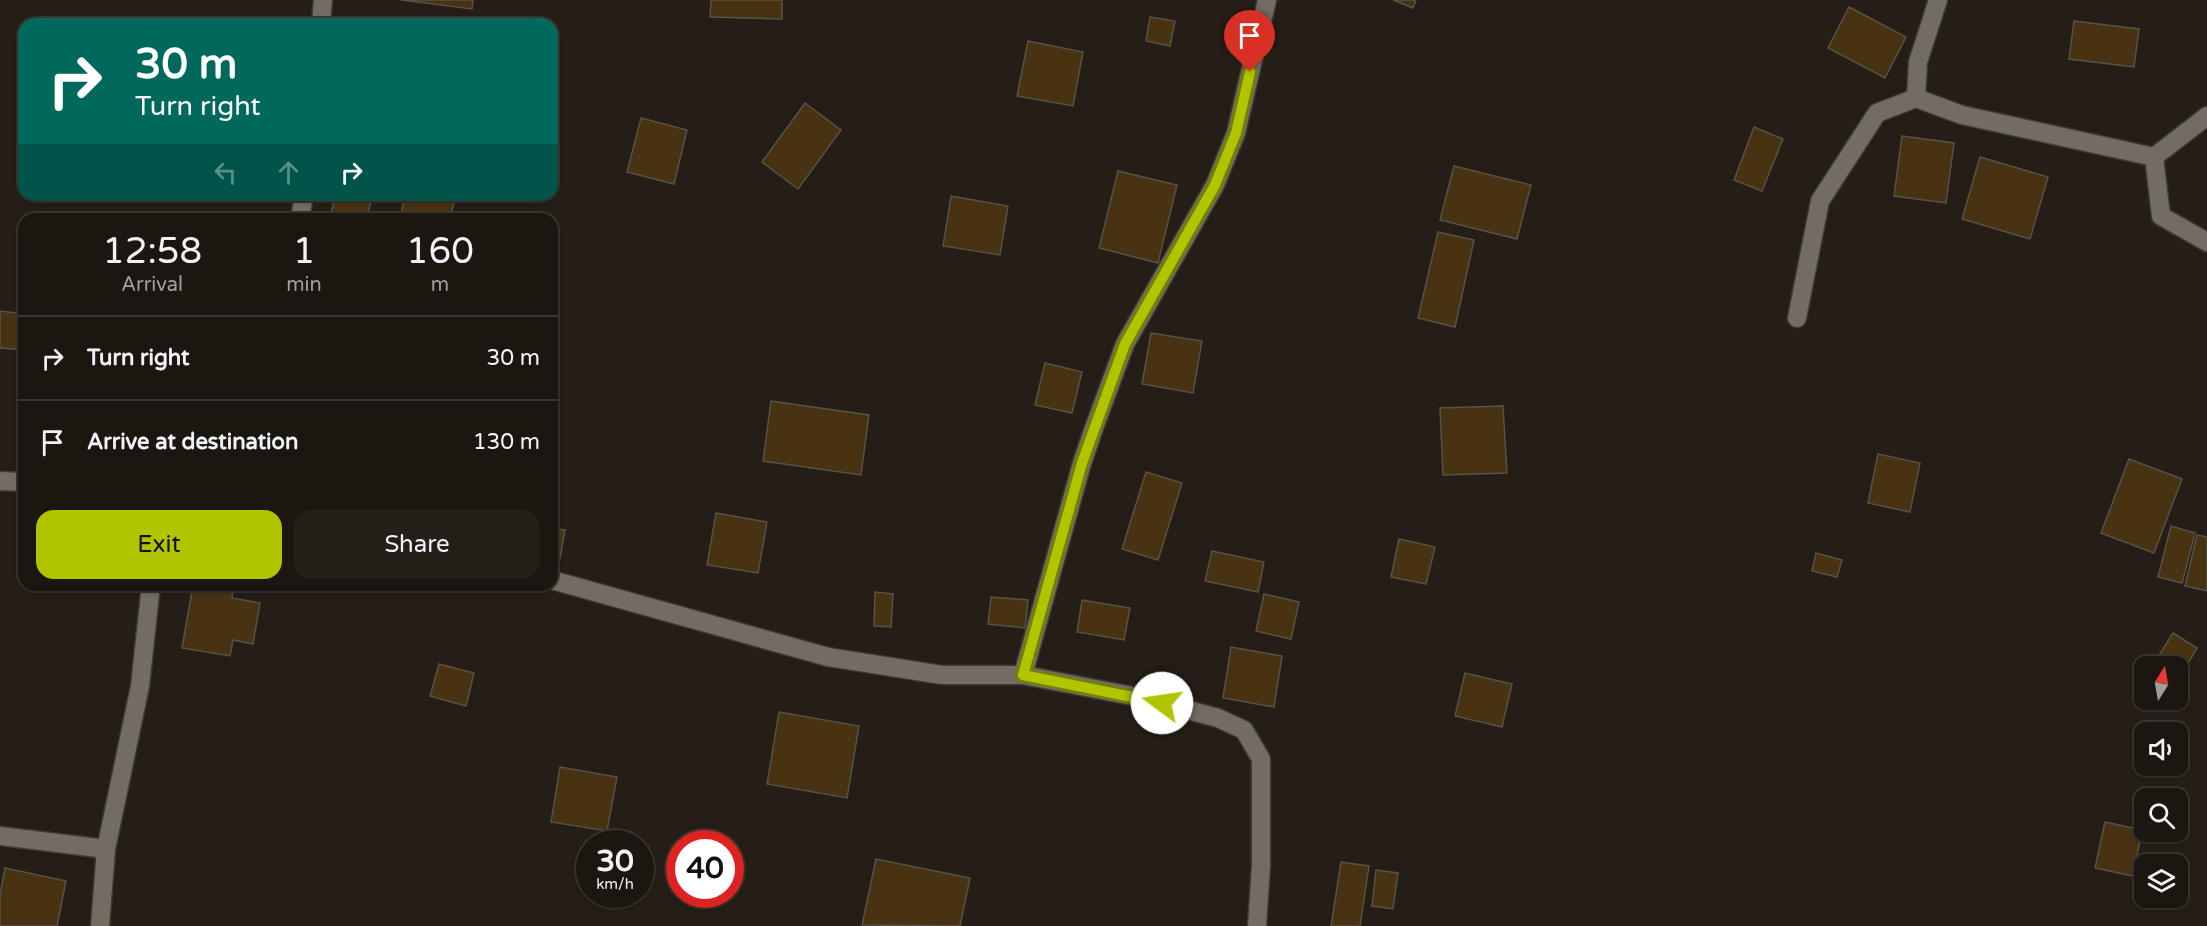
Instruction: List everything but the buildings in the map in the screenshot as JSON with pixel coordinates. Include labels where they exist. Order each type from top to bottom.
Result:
[{"type":"street","points":[[322,18],[323,0]]},
{"type":"street","points":[[1023,675],[1079,473],[1094,428],[1125,344],[1215,185],[1236,133],[1267,0]]},
{"type":"street","points":[[1916,98],[1918,62],[1938,0]]},
{"type":"street","points":[[1797,318],[1820,201],[1877,113],[1916,98],[1962,115],[2154,157]]},
{"type":"street","points":[[2154,157],[2207,116]]},
{"type":"street","points":[[2154,157],[2161,216],[2207,242]]},
{"type":"street","points":[[0,481],[18,482]]},
{"type":"street","points":[[558,582],[725,626],[828,657],[942,675],[1023,675],[1143,698],[1218,718],[1244,730],[1261,759],[1261,866],[1257,926]]},
{"type":"street","points":[[100,926],[106,849],[140,686],[150,591]]},
{"type":"street","points":[[0,836],[106,849]]},
{"type":"route","points":[[1162,703],[1023,675],[1082,463],[1125,344],[1215,185],[1236,133],[1250,72]]}]
